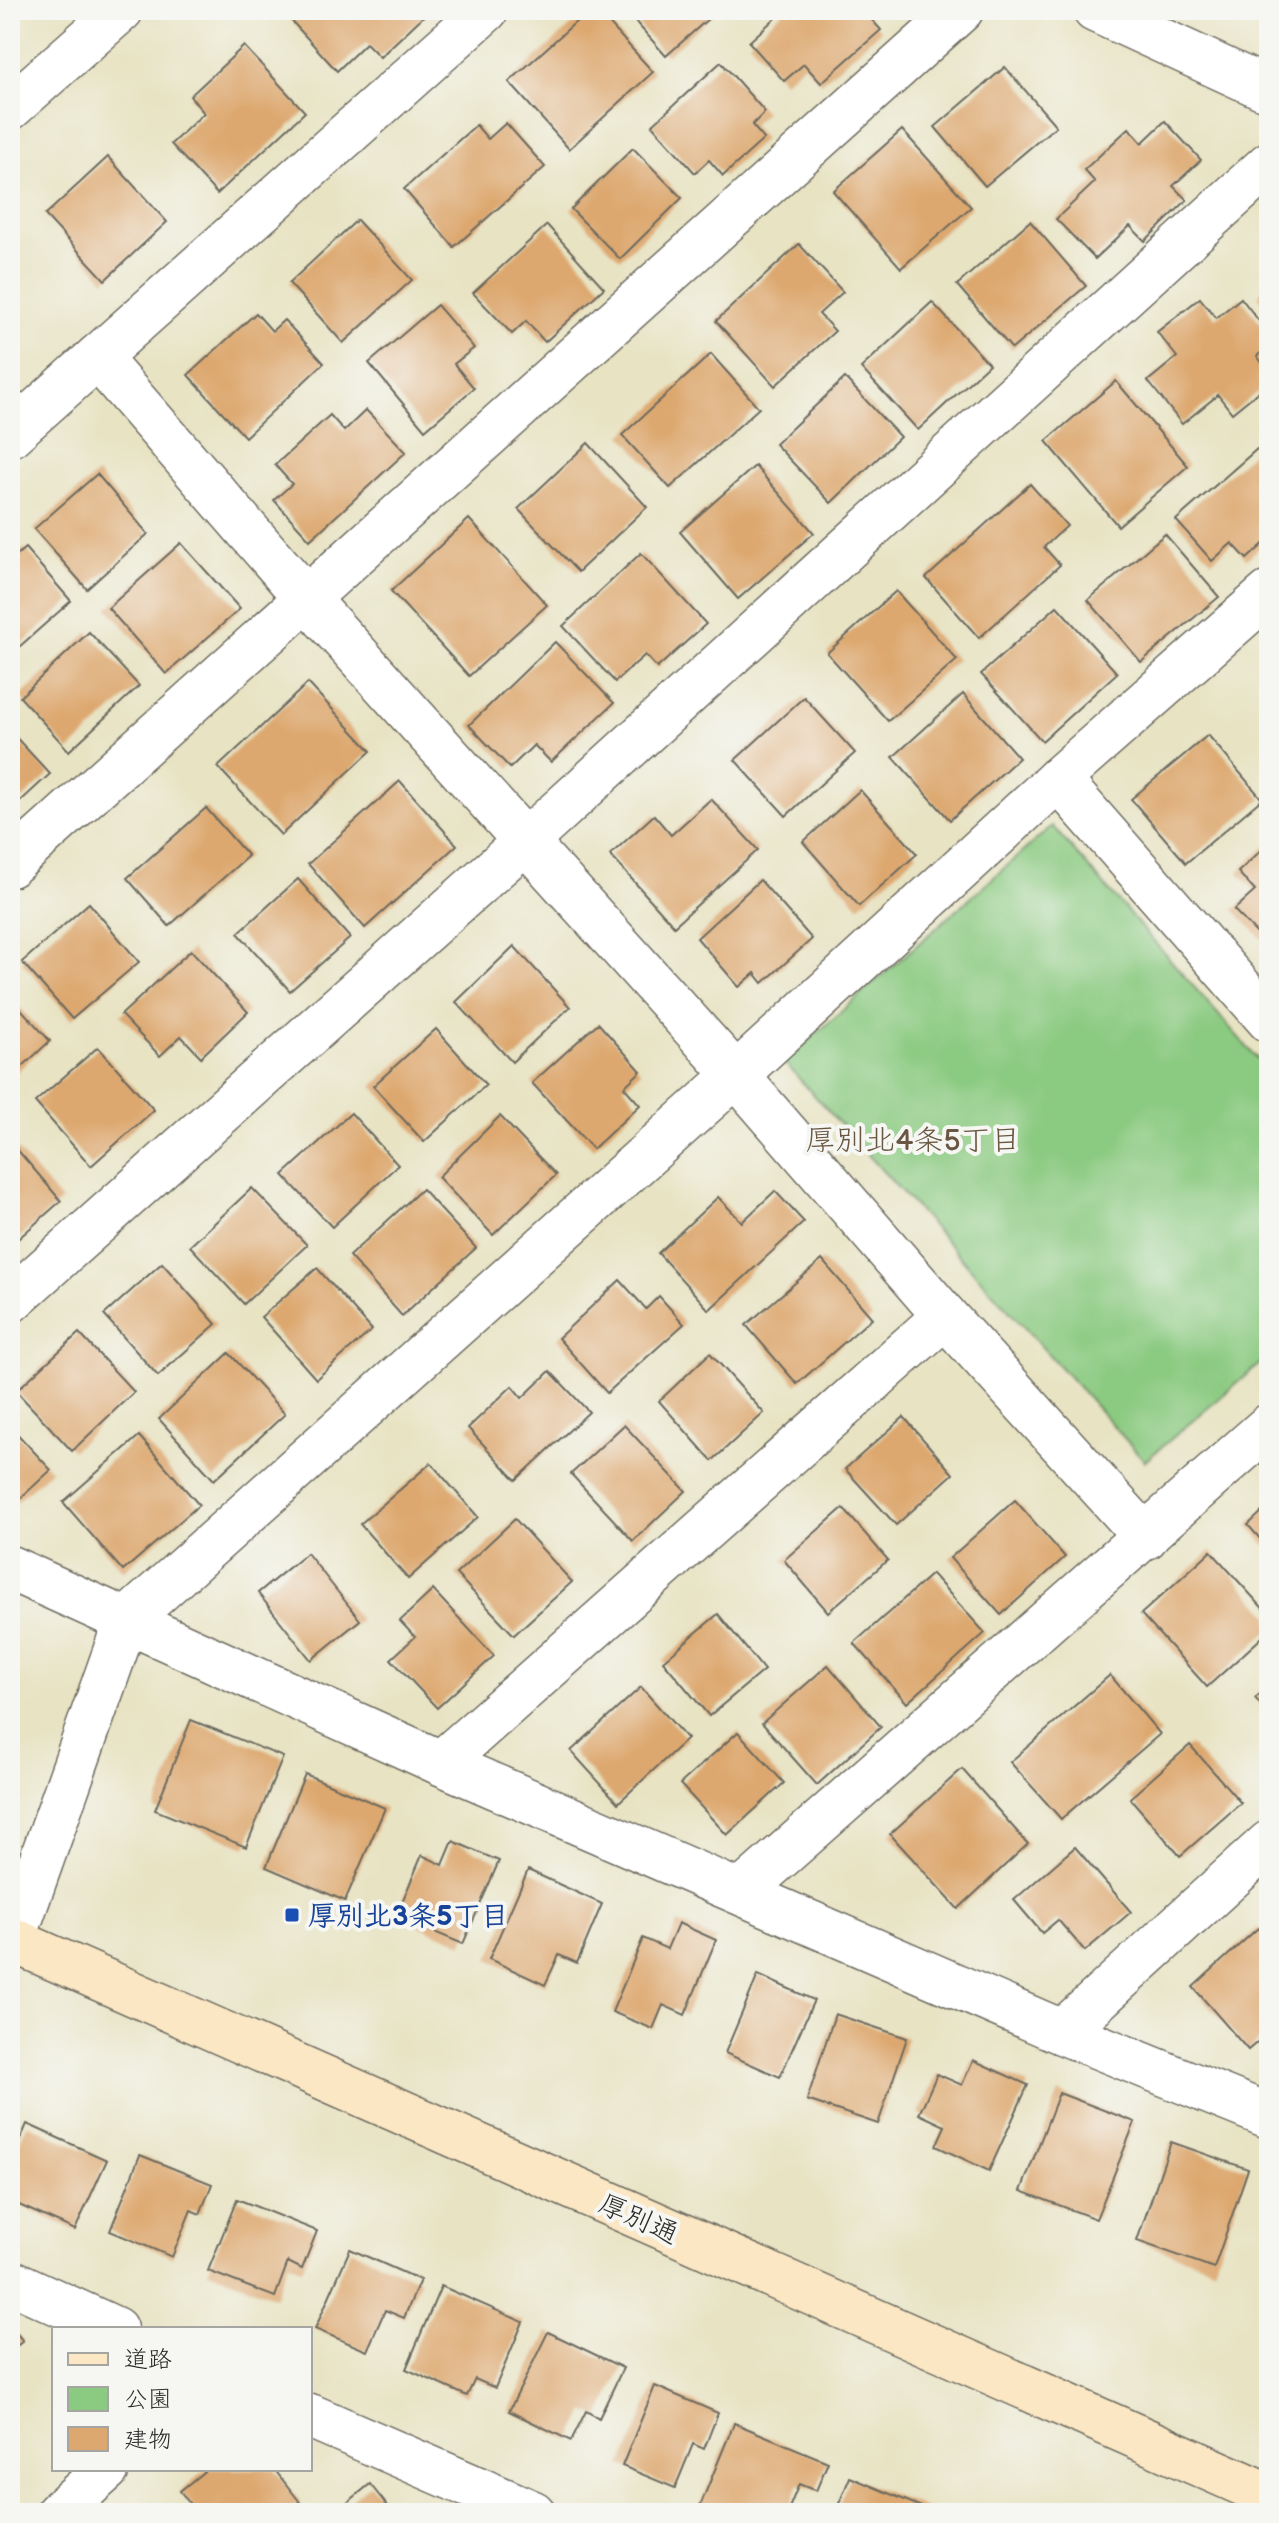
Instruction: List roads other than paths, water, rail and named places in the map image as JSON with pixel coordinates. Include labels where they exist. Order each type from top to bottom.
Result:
[{"type":"main road","name":"厚別通","points":[[11,1943],[1269,2495]]},
{"type":"street","points":[[10,108],[121,10]]},
{"type":"street","points":[[10,435],[486,10]]},
{"type":"street","points":[[10,865],[961,10]]},
{"type":"street","points":[[1095,10],[1269,90]]},
{"type":"street","points":[[10,1301],[526,841],[1269,164]]},
{"type":"street","points":[[97,357],[307,599],[736,1075],[945,1316],[1146,1537]]},
{"type":"street","points":[[11,1943],[126,1621],[736,1075],[1058,779],[1269,593]]},
{"type":"street","points":[[1058,779],[1264,1005]]},
{"type":"street","points":[[441,1763],[945,1316]]},
{"type":"street","points":[[742,1891],[1269,1426]]},
{"type":"street","points":[[10,1568],[441,1763],[1062,2032],[1269,2116]]},
{"type":"street","points":[[1062,2032],[1269,1843]]},
{"type":"street","points":[[10,2281],[111,2327]]},
{"type":"street","points":[[312,2417],[531,2513]]},
{"type":"street","points":[[58,2513],[105,2471]]},
{"type":"place","name":"厚別北3条5丁目","points":[[292,1915]]},
{"type":"district","name":"厚別北4条5丁目","points":[[913,1140]]}]
